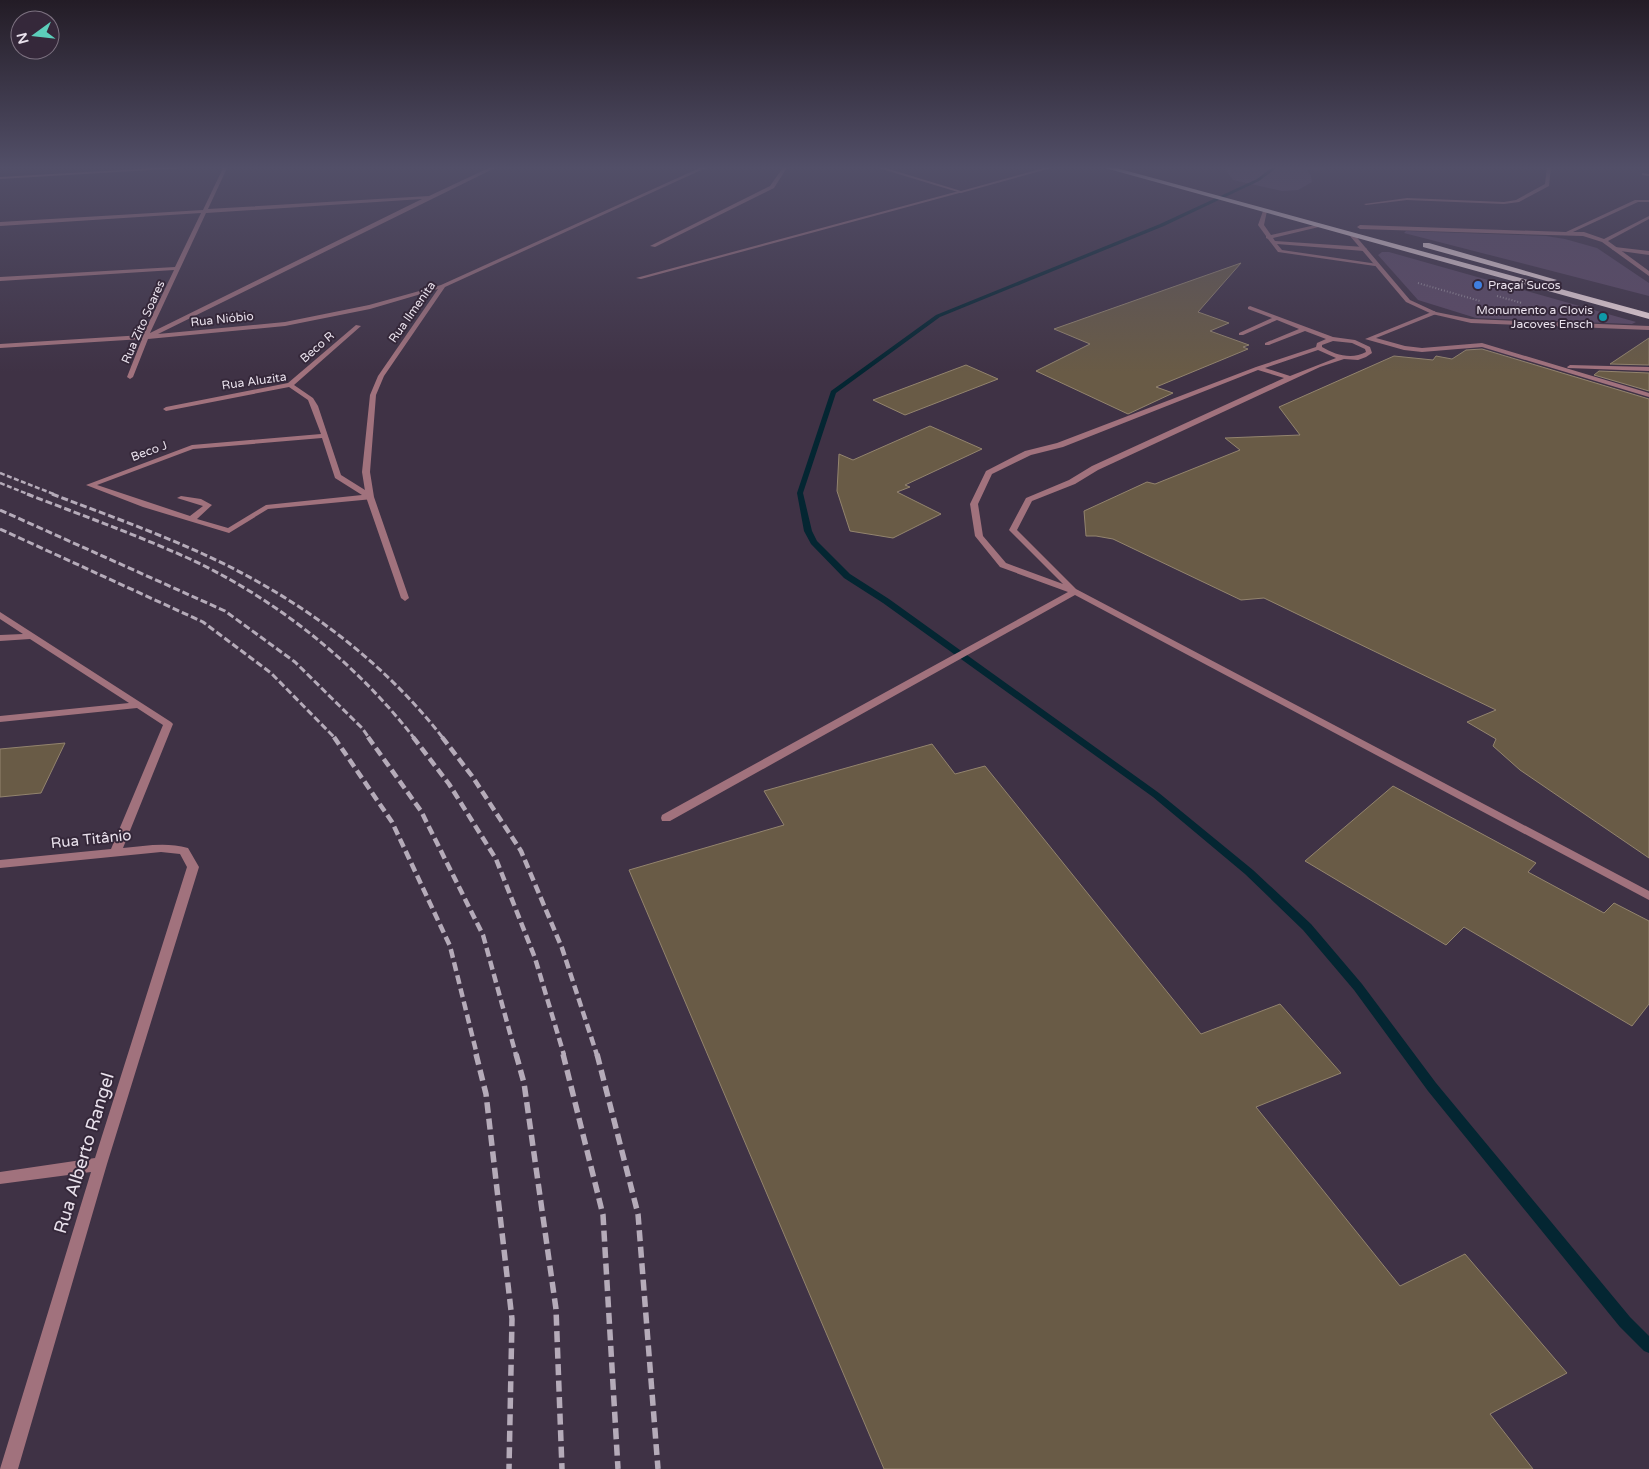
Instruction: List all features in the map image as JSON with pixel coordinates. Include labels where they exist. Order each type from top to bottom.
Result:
[{"type":"highway","points":[[1352,235],[1649,316]]},
{"type":"highway","points":[[1389,235],[1398,237]]},
{"type":"highway","points":[[1418,242],[1562,282]]},
{"type":"street","name":"Rua Zito Soares","points":[[130,377],[151,322],[194,235]]},
{"type":"street","points":[[146,338],[354,235]]},
{"type":"street","name":"Rua Ilmenita","points":[[405,598],[370,497],[366,472],[373,395],[381,376],[442,286],[556,235]]},
{"type":"street","points":[[653,246],[676,235]]},
{"type":"street","points":[[639,278],[802,235]]},
{"type":"street","points":[[1268,237],[1280,235]]},
{"type":"street","points":[[1352,235],[1408,302],[1434,313],[1471,321],[1649,328]]},
{"type":"street","points":[[1586,235],[1604,241],[1649,274]]},
{"type":"street","points":[[1604,241],[1616,235]]},
{"type":"street","points":[[1268,237],[1280,251],[1375,264]]},
{"type":"street","points":[[1274,242],[1364,249]]},
{"type":"street","points":[[1615,249],[1649,254]]},
{"type":"street","points":[[0,279],[179,268]]},
{"type":"street","name":"Rua Nióbio","points":[[0,346],[146,338],[294,322],[370,307],[442,286]]},
{"type":"street","points":[[1250,308],[1332,339]]},
{"type":"street","points":[[1362,344],[1370,338],[1434,313]]},
{"type":"street","points":[[1241,334],[1278,318]]},
{"type":"street","name":"Beco R","points":[[290,385],[358,326]]},
{"type":"street","points":[[1267,344],[1306,328]]},
{"type":"street","points":[[1370,338],[1404,348],[1422,350],[1459,345],[1482,345],[1649,394]]},
{"type":"street","points":[[1319,348],[1319,344],[1323,340],[1342,339],[1362,344],[1368,348],[1369,353],[1365,356],[1345,357],[1334,355],[1319,348],[1258,368],[1060,445],[1028,453],[989,472],[974,504],[979,536],[1003,566],[1075,592],[1649,896]]},
{"type":"street","points":[[1075,592],[1013,530],[1028,500],[1072,482],[1095,468],[1290,378],[1345,357]]},
{"type":"street","points":[[1558,366],[1649,369]]},
{"type":"street","points":[[1258,368],[1290,378]]},
{"type":"street","name":"Rua Aluzita","points":[[166,409],[290,385],[311,399],[315,406],[338,476],[370,497]]},
{"type":"street","name":"Beco J","points":[[192,519],[90,485],[192,447],[324,436]]},
{"type":"street","points":[[192,519],[229,531],[266,507],[370,497]]},
{"type":"street","points":[[181,498],[198,501],[208,506],[192,519]]},
{"type":"street","points":[[666,818],[941,668],[1075,592]]},
{"type":"street","points":[[0,615],[168,724],[116,851]]},
{"type":"street","points":[[0,638],[31,636]]},
{"type":"street","points":[[0,719],[139,705]]},
{"type":"street","name":"Rua Titânio","points":[[0,864],[116,851],[161,848],[184,851]]},
{"type":"street","name":"Rua Alberto Rangel","points":[[9,1469],[100,1164],[193,867],[184,851]]},
{"type":"street","points":[[0,1178],[100,1164]]},
{"type":"path","points":[[1382,272],[1485,303]]},
{"type":"shaded area","points":[[1410,235],[1505,235],[1546,236],[1565,239],[1597,248],[1649,283],[1649,296]]},
{"type":"shaded area","points":[[1382,252],[1389,252],[1636,322],[1632,324],[1476,318],[1418,300],[1378,255]]},
{"type":"building","points":[[1241,263],[1198,312],[1229,323],[1210,331],[1249,345],[1243,347],[1248,349],[1156,387],[1173,393],[1128,414],[1036,371],[1090,344],[1054,329]]},
{"type":"building","points":[[1649,338],[1649,365],[1610,364]]},
{"type":"building","points":[[1482,349],[1649,399],[1649,858],[1520,770],[1493,746],[1496,739],[1467,722],[1496,710],[1264,598],[1241,600],[1113,539],[1086,536],[1084,511],[1147,482],[1155,484],[1240,450],[1225,438],[1300,435],[1279,407],[1394,356],[1433,360],[1436,356],[1452,359],[1466,350]]},
{"type":"building","points":[[966,365],[998,379],[905,415],[873,400]]},
{"type":"building","points":[[1599,371],[1649,373],[1649,391],[1594,375]]},
{"type":"building","points":[[930,426],[982,449],[905,485],[910,487],[897,492],[941,514],[893,538],[850,531],[837,491],[839,454],[853,460]]},
{"type":"building","points":[[65,743],[41,793],[0,797],[0,749]]},
{"type":"building","points":[[932,744],[955,774],[985,766],[1201,1034],[1280,1004],[1341,1073],[1256,1107],[1400,1286],[1465,1254],[1567,1373],[1490,1414],[1533,1469],[884,1469],[629,870],[784,825],[764,791]]},
{"type":"building","points":[[1393,786],[1536,863],[1528,872],[1604,913],[1614,903],[1649,921],[1649,1004],[1632,1026],[1464,927],[1446,945],[1305,861]]},
{"type":"waterway","points":[[1138,235],[938,316],[833,392],[800,493],[808,531],[814,542],[847,576],[886,601],[1156,795],[1249,872],[1307,927],[1358,987],[1432,1087],[1625,1322],[1649,1346]]},
{"type":"railway","points":[[0,473],[56,495]]},
{"type":"railway","points":[[0,483],[30,495]]},
{"type":"railway","points":[[27,494],[170,550],[222,575],[253,593],[313,635],[340,659],[367,684],[414,738]]},
{"type":"railway","points":[[52,494],[183,545],[269,588],[333,631],[363,655],[392,681],[443,738]]},
{"type":"railway","points":[[0,510],[225,611],[295,662],[362,728],[369,738]]},
{"type":"railway","points":[[0,529],[203,622],[271,673],[335,738]]},
{"type":"railway","points":[[334,737],[392,822],[450,946],[477,1055]]},
{"type":"railway","points":[[368,737],[421,811],[483,935],[516,1055]]},
{"type":"railway","points":[[413,737],[449,784],[496,859],[535,958],[564,1055]]},
{"type":"railway","points":[[442,737],[472,776],[521,851],[562,948],[597,1055]]},
{"type":"railway","points":[[476,1054],[486,1094],[512,1319],[509,1469]]},
{"type":"railway","points":[[516,1054],[524,1083],[556,1309],[562,1469]]},
{"type":"railway","points":[[563,1054],[603,1215],[618,1469]]},
{"type":"railway","points":[[597,1054],[638,1214],[658,1469]]},
{"type":"place","name":"Praçaí Sucos","points":[[1478,285]]},
{"type":"place","name":"Monumento a Clovis Jacoves Ensch","points":[[1603,317]]}]
